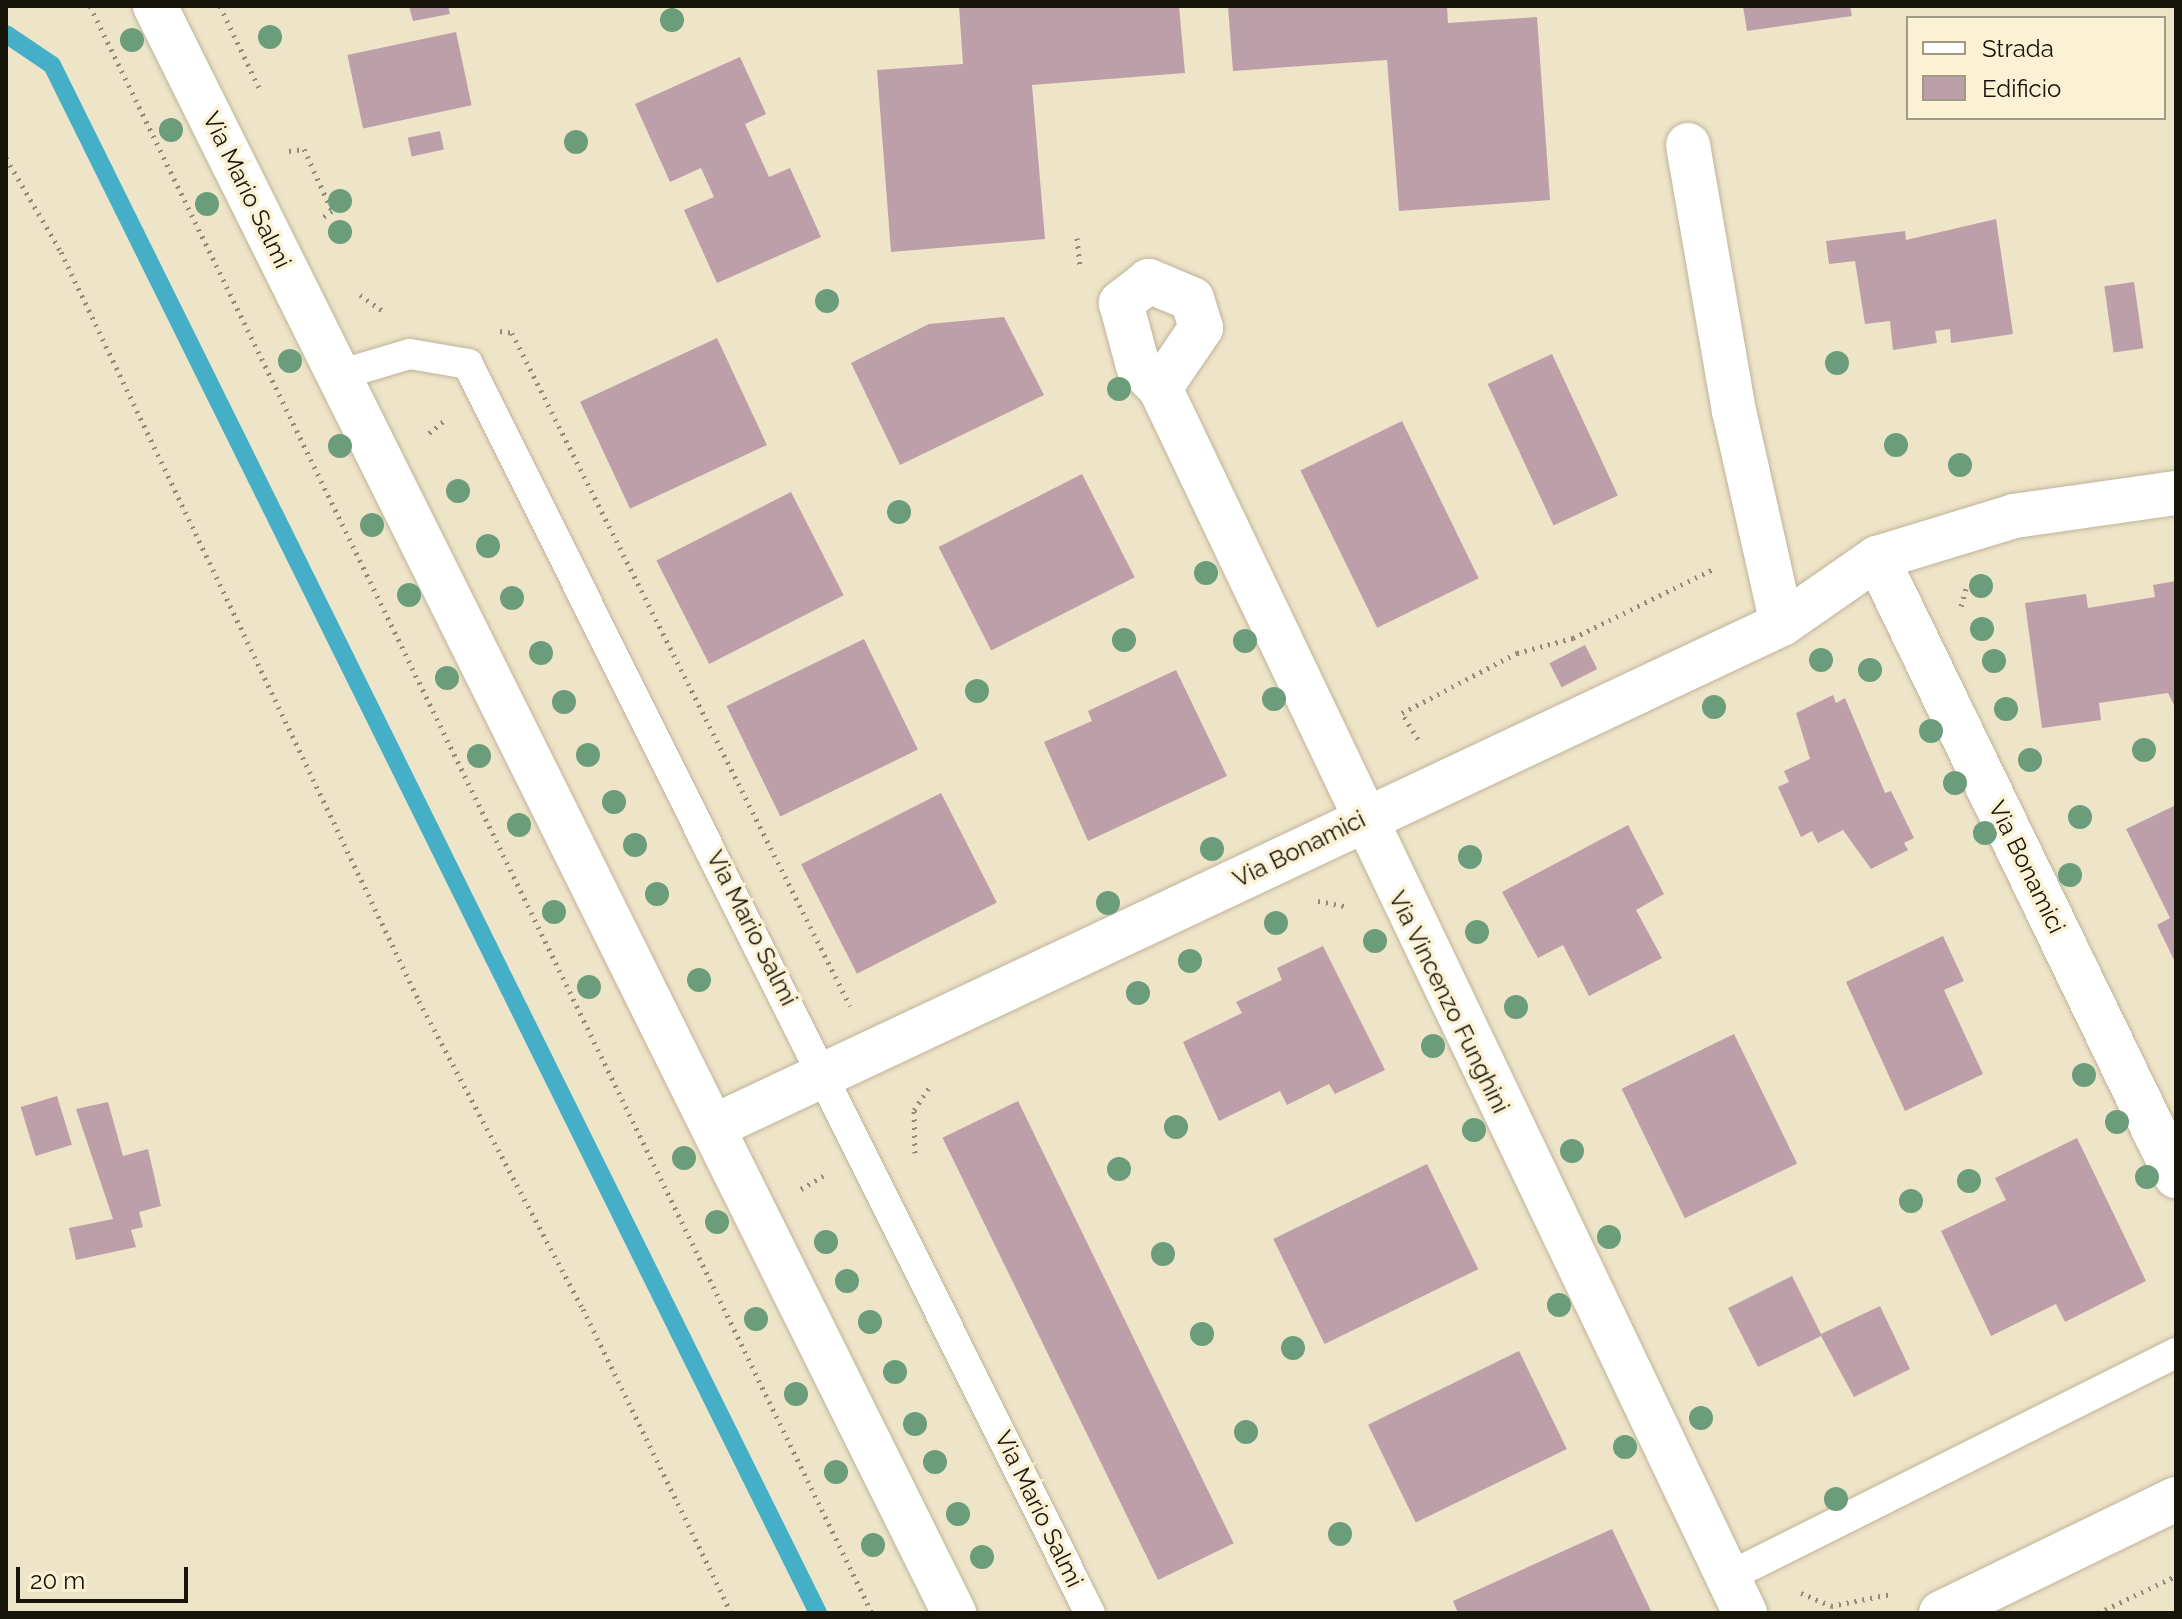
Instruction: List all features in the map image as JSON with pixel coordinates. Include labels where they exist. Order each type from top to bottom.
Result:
[{"type":"street","name":"Via Mario Salmi","points":[[155,6],[954,1613]]},
{"type":"street","points":[[1688,145],[1734,411],[1782,624]]},
{"type":"street","name":"Via Vincenzo Funghini","points":[[1160,388],[1361,819],[1736,1595]]},
{"type":"street","name":"Via Bonamici","points":[[713,1127],[826,1077],[1361,819],[1782,624],[1877,558],[2014,516],[2176,493]]},
{"type":"street","name":"Via Bonamici","points":[[1877,558],[2176,1176]]},
{"type":"street","points":[[1941,1613],[2176,1499]]},
{"type":"lane","name":"Via Mario Salmi","points":[[339,375],[410,354],[468,364],[826,1077],[1090,1613]]},
{"type":"lane","points":[[1736,1595],[2176,1353]]},
{"type":"path","points":[[90,6],[872,1613]]},
{"type":"path","points":[[220,6],[265,100]]},
{"type":"path","points":[[284,140],[290,154],[304,149],[310,161],[332,211],[319,216],[324,228]]},
{"type":"path","points":[[6,158],[61,252],[419,1001],[583,1309],[731,1613]]},
{"type":"path","points":[[1077,238],[1082,279]]},
{"type":"path","points":[[355,288],[398,318]]},
{"type":"path","points":[[481,329],[512,333],[839,993],[860,1011]]},
{"type":"path","points":[[1408,748],[1421,744],[1402,713],[1517,653],[1573,638],[1721,565],[1726,577]]},
{"type":"path","points":[[1960,621],[1972,579]]},
{"type":"path","points":[[1308,903],[1362,914]]},
{"type":"path","points":[[923,1170],[910,1134],[914,1110],[939,1080]]},
{"type":"path","points":[[2098,1613],[2176,1576]]},
{"type":"building","points":[[409,6],[448,6],[450,14],[413,21]]},
{"type":"building","points":[[959,6],[1179,6],[1185,73],[1032,85],[1045,239],[891,252],[877,70],[963,64]]},
{"type":"building","points":[[1228,6],[1447,6],[1448,23],[1537,17],[1550,200],[1399,211],[1387,60],[1233,71]]},
{"type":"building","points":[[1743,6],[1850,6],[1852,16],[1747,31]]},
{"type":"building","points":[[456,32],[472,105],[363,128],[347,55]]},
{"type":"building","points":[[740,57],[766,114],[745,124],[769,177],[790,168],[821,237],[717,283],[684,210],[714,197],[701,168],[670,182],[635,104]]},
{"type":"building","points":[[440,131],[444,150],[412,156],[408,138]]},
{"type":"building","points":[[1996,219],[2013,334],[1951,343],[1950,329],[1935,331],[1937,343],[1893,350],[1890,321],[1865,324],[1855,261],[1829,264],[1826,241],[1905,231],[1906,240]]},
{"type":"building","points":[[2134,282],[2143,348],[2114,353],[2104,286]]},
{"type":"building","points":[[1004,317],[1044,395],[900,465],[851,363],[929,324]]},
{"type":"building","points":[[717,338],[767,445],[630,509],[580,402]]},
{"type":"building","points":[[1552,354],[1618,495],[1554,525],[1488,384]]},
{"type":"building","points":[[1402,421],[1479,578],[1377,628],[1300,471]]},
{"type":"building","points":[[1082,474],[1135,577],[991,650],[939,547]]},
{"type":"building","points":[[791,492],[844,595],[709,664],[656,561]]},
{"type":"building","points":[[2176,581],[2176,709],[2168,693],[2099,703],[2101,720],[2042,728],[2025,603],[2086,594],[2088,608],[2155,597],[2153,585]]},
{"type":"building","points":[[864,639],[918,750],[780,817],[726,706]]},
{"type":"building","points":[[1585,645],[1597,669],[1562,687],[1549,663]]},
{"type":"building","points":[[1176,670],[1227,776],[1088,841],[1044,742],[1092,721],[1088,711]]},
{"type":"building","points":[[1833,695],[1836,703],[1845,698],[1885,793],[1891,791],[1914,838],[1904,843],[1908,850],[1871,869],[1843,830],[1818,843],[1812,831],[1801,837],[1778,787],[1789,782],[1784,771],[1810,759],[1796,713]]},
{"type":"building","points":[[941,793],[997,903],[857,974],[801,864]]},
{"type":"building","points":[[2176,805],[2176,964],[2157,925],[2170,918],[2126,829]]},
{"type":"building","points":[[1628,825],[1664,894],[1636,910],[1662,958],[1589,996],[1563,945],[1538,958],[1502,892]]},
{"type":"building","points":[[1943,936],[1964,981],[1944,990],[1983,1074],[1905,1111],[1846,982]]},
{"type":"building","points":[[1323,946],[1385,1070],[1335,1094],[1329,1084],[1287,1105],[1280,1091],[1219,1121],[1183,1042],[1242,1013],[1236,1002],[1282,980],[1277,968]]},
{"type":"building","points":[[1734,1034],[1797,1163],[1685,1218],[1622,1089]]},
{"type":"building","points":[[57,1096],[72,1145],[36,1156],[21,1107]]},
{"type":"building","points":[[1018,1101],[1234,1543],[1158,1580],[943,1138]]},
{"type":"building","points":[[108,1102],[123,1156],[148,1149],[161,1206],[139,1212],[143,1227],[131,1230],[136,1247],[76,1260],[69,1228],[113,1219],[76,1109]]},
{"type":"building","points":[[2077,1138],[2146,1281],[2065,1322],[2056,1304],[1991,1336],[1941,1231],[2006,1200],[1995,1178]]},
{"type":"building","points":[[1427,1164],[1478,1269],[1325,1344],[1273,1239]]},
{"type":"building","points":[[1792,1276],[1821,1334],[1880,1306],[1910,1369],[1854,1397],[1821,1336],[1758,1367],[1728,1308]]},
{"type":"building","points":[[1519,1351],[1567,1449],[1416,1523],[1368,1425]]},
{"type":"building","points":[[1612,1529],[1652,1613],[1458,1613],[1453,1601]]},
{"type":"waterway","points":[[6,34],[52,65],[818,1613]]}]
